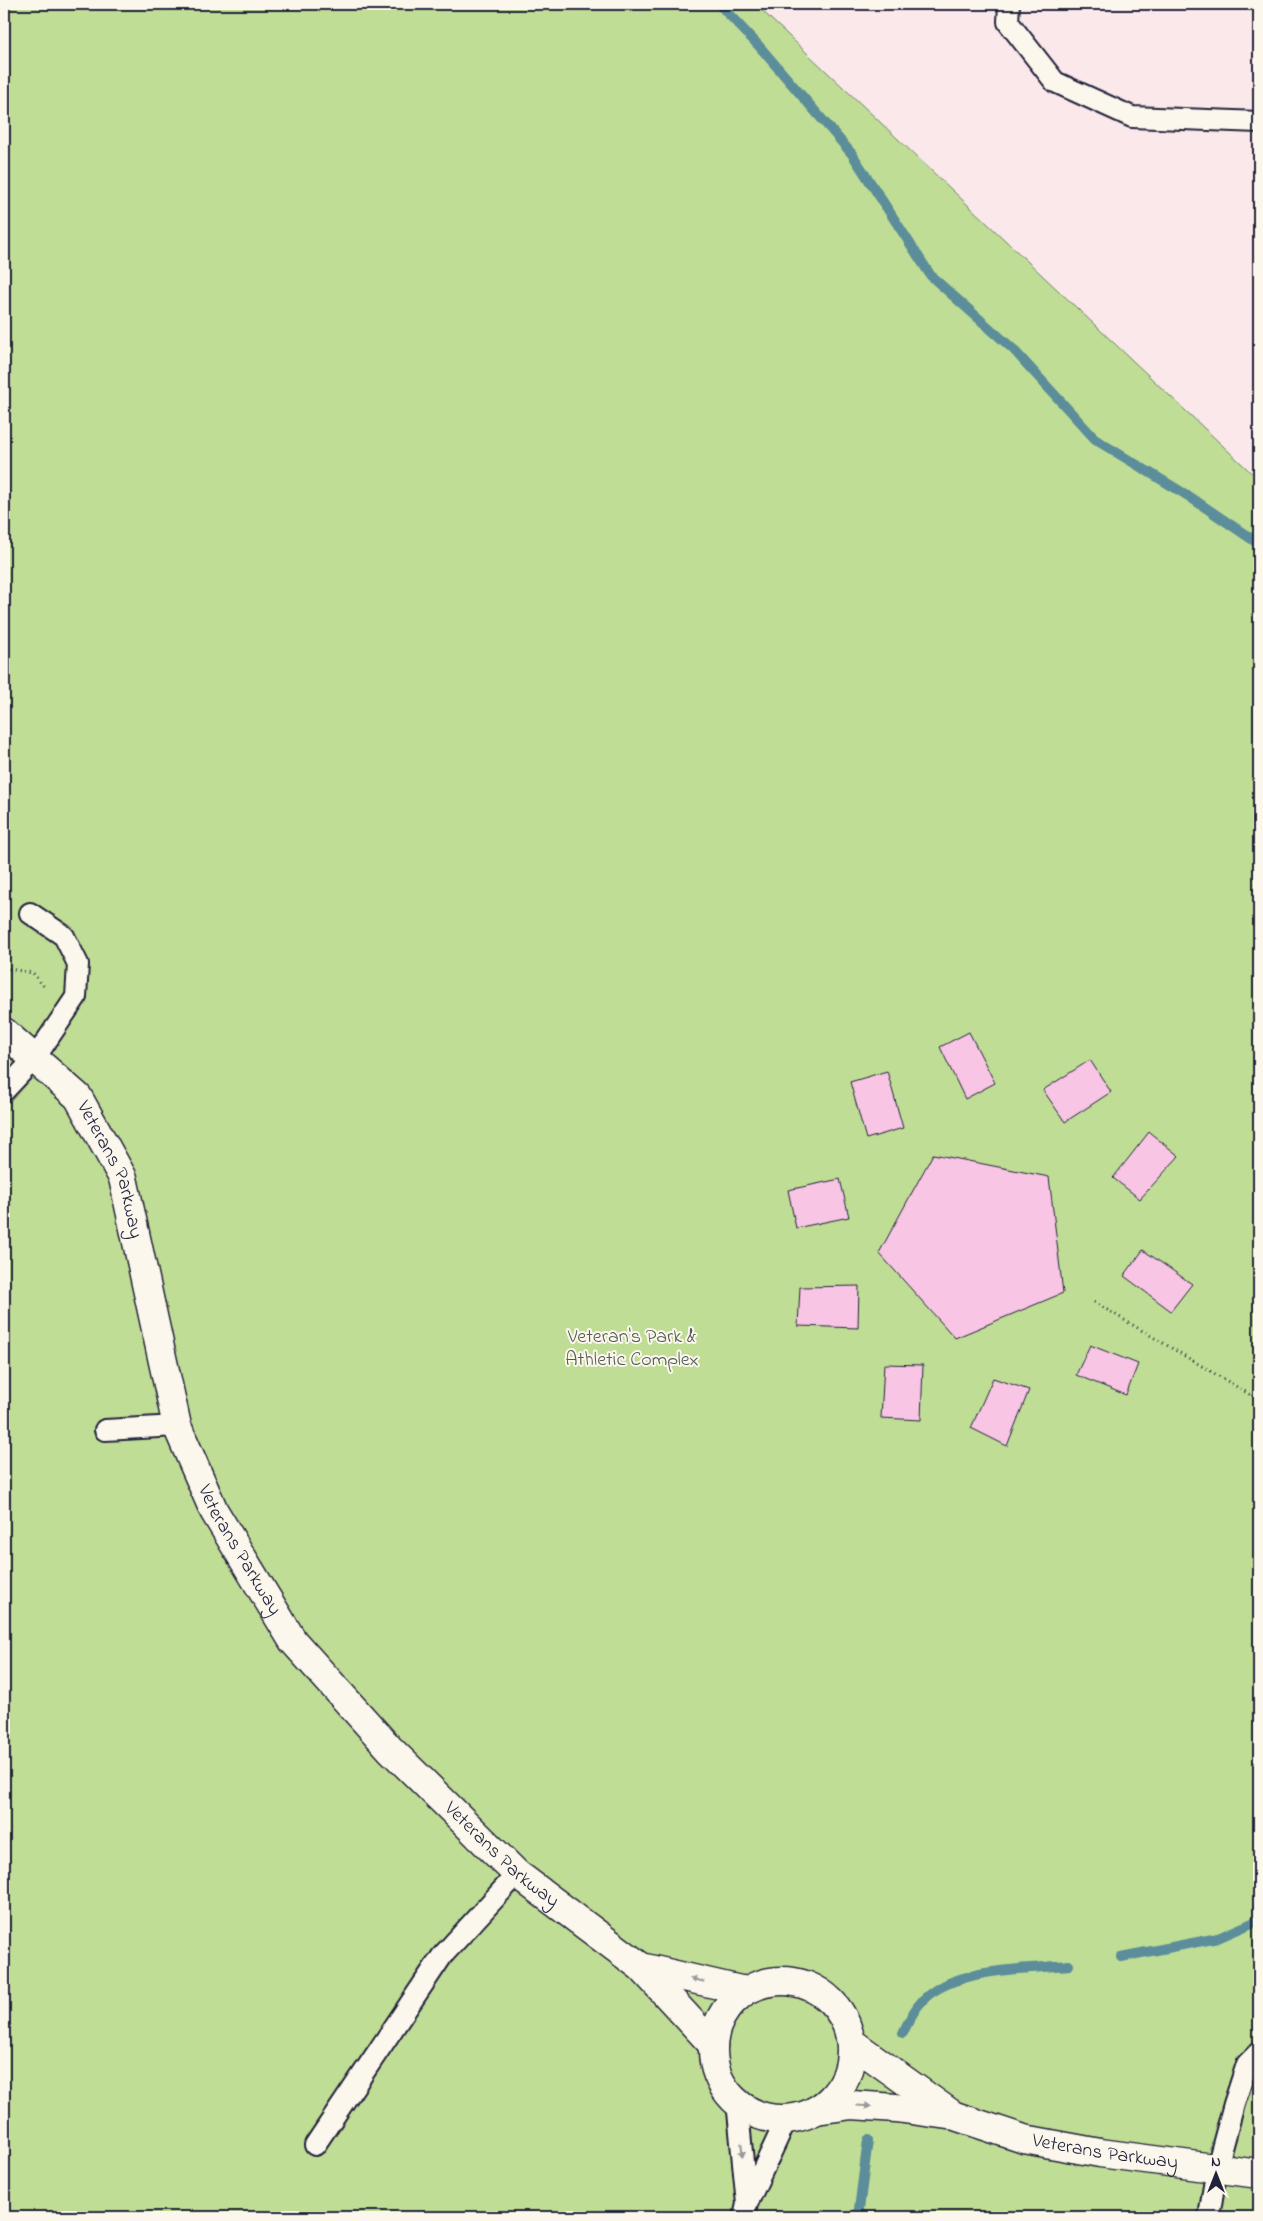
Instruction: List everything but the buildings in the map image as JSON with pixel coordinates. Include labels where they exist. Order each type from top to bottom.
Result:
[{"type":"street","name":"Veterans Parkway","points":[[4,1032],[78,1097],[123,1178],[177,1426],[214,1510],[293,1641],[390,1749],[517,1874],[641,1967],[713,2045]]},
{"type":"street","name":"Veterans Parkway","points":[[641,1967],[745,1992]]},
{"type":"street","points":[[785,1980],[812,1987],[835,2004],[848,2028],[851,2042],[849,2069],[844,2082],[827,2102],[816,2110],[802,2116],[787,2118],[760,2115],[737,2101],[726,2090],[718,2076],[714,2060],[713,2045],[716,2029],[732,2002],[757,1985],[785,1980]]},
{"type":"street","name":"Veterans Parkway","points":[[851,2042],[955,2116]]},
{"type":"street","name":"Veterans Parkway","points":[[816,2110],[852,2105],[896,2108],[955,2116],[1024,2139],[1100,2153],[1259,2174]]},
{"type":"lane","points":[[1009,4],[1008,22],[1055,82],[1132,117],[1259,122]]},
{"type":"lane","points":[[4,1091],[35,1058],[76,997],[78,964],[64,936],[30,913]]},
{"type":"lane","points":[[105,1430],[177,1426]]},
{"type":"lane","points":[[315,2145],[442,1956],[517,1874]]},
{"type":"lane","points":[[1209,2217],[1217,2167],[1247,2064],[1259,2052]]},
{"type":"lane","points":[[737,2101],[746,2211]]},
{"type":"lane","points":[[746,2211],[787,2118]]},
{"type":"path","points":[[4,968],[33,973],[47,990]]},
{"type":"path","points":[[1094,1302],[1259,1400]]},
{"type":"green space","name":"Veteran's Park & Athletic Complex","points":[[4,4],[755,4],[1259,480],[1259,2217],[4,2217]]},
{"type":"waterway","points":[[719,4],[759,46],[852,154],[931,276],[1013,349],[1096,440],[1190,497],[1259,544]]},
{"type":"waterway","points":[[1121,1957],[1218,1938],[1259,1920]]},
{"type":"waterway","points":[[903,2033],[911,2016],[922,2001],[945,1985],[979,1974],[997,1971],[1069,1965]]},
{"type":"waterway","points":[[858,2217],[868,2140]]}]
